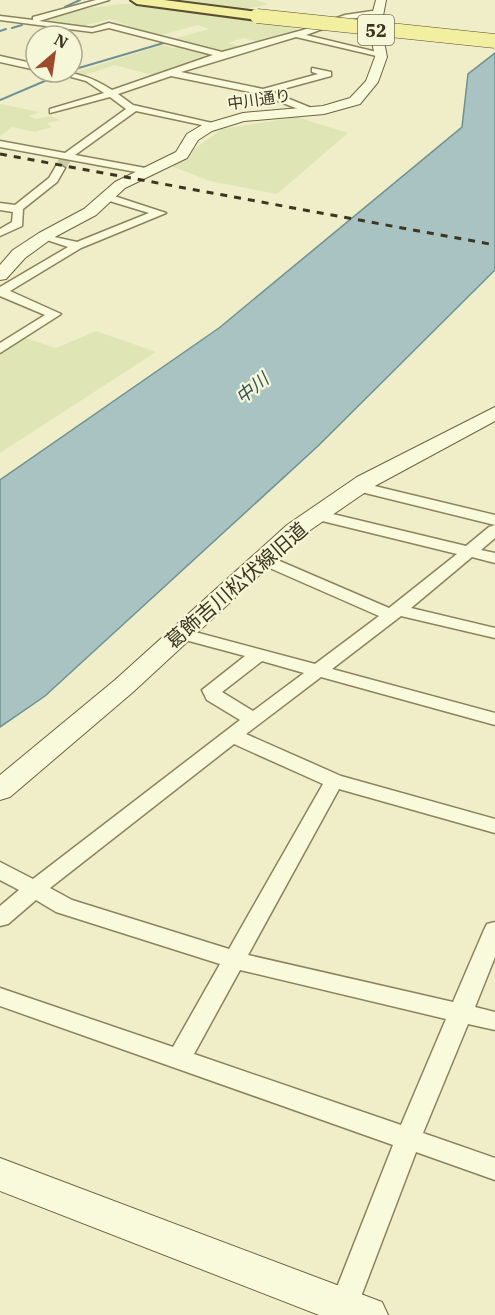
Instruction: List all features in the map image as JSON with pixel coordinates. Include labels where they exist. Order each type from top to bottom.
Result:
[{"type":"main road","name":"52","points":[[137,0],[257,16],[495,40]]},
{"type":"street","points":[[0,29],[105,0]]},
{"type":"street","points":[[53,111],[380,6]]},
{"type":"street","name":"中川通り","points":[[0,275],[19,254],[47,235],[90,212],[120,185],[182,155],[192,137],[216,125],[257,115],[336,108],[355,101],[372,82],[381,54],[375,33],[380,6]]},
{"type":"street","points":[[0,18],[92,30],[109,25],[222,55]]},
{"type":"street","points":[[295,35],[381,54]]},
{"type":"street","points":[[0,59],[24,64]]},
{"type":"street","points":[[263,92],[328,74],[315,70]]},
{"type":"street","points":[[169,72],[263,92],[311,111]]},
{"type":"street","points":[[84,78],[134,108],[216,125]]},
{"type":"street","points":[[66,158],[76,148],[106,131],[113,121],[134,108]]},
{"type":"street","points":[[0,144],[66,158],[147,171]]},
{"type":"street","points":[[60,168],[53,180],[7,209],[17,225],[77,246]]},
{"type":"street","points":[[1,292],[77,246],[160,213],[107,197]]},
{"type":"street","points":[[0,233],[17,225]]},
{"type":"street","points":[[0,349],[55,314],[1,292]]},
{"type":"street","name":"葛飾吉川松伏線旧道","points":[[0,790],[83,722],[295,530],[358,487],[495,413]]},
{"type":"street","points":[[358,487],[495,520]]},
{"type":"street","points":[[316,515],[495,558]]},
{"type":"street","points":[[0,918],[81,849],[395,613],[495,530]]},
{"type":"street","points":[[262,559],[395,613],[495,633]]},
{"type":"street","points":[[180,633],[495,719]]},
{"type":"street","points":[[254,720],[222,701],[211,690],[259,655]]},
{"type":"street","points":[[234,736],[334,781],[495,826]]},
{"type":"street","points":[[180,1059],[334,781]]},
{"type":"street","points":[[0,870],[63,906],[234,959],[495,1021]]},
{"type":"street","points":[[0,1174],[351,1312],[408,1139],[495,930]]},
{"type":"street","points":[[0,998],[495,1169]]},
{"type":"green space","points":[[157,0],[255,0],[269,4],[243,10]]},
{"type":"green space","points":[[137,4],[293,26],[290,27],[299,30],[259,42],[243,38],[228,43],[243,47],[220,53],[173,39],[209,29],[198,25],[158,36],[110,19],[84,26],[40,20],[69,11]]},
{"type":"green space","points":[[162,45],[173,48],[183,45],[217,54],[152,75],[114,65],[84,75],[84,70]]},
{"type":"green space","points":[[0,104],[40,112],[29,116],[35,119],[51,116],[60,120],[47,123],[52,127],[35,132],[12,127],[0,136]]},
{"type":"green space","points":[[297,117],[348,133],[277,194],[210,181],[171,166],[222,129]]},
{"type":"green space","points":[[96,331],[156,352],[0,453],[0,345],[19,336],[56,348]]},
{"type":"water","name":"中川","points":[[495,53],[495,270],[318,446],[45,696],[0,727],[0,480],[219,328],[462,127],[468,74]]},
{"type":"waterway","points":[[65,7],[80,0]]},
{"type":"waterway","points":[[12,28],[22,25]]},
{"type":"waterway","points":[[0,31],[6,29]]},
{"type":"waterway","points":[[84,66],[167,42]]},
{"type":"waterway","points":[[0,100],[38,84]]},
{"type":"tunnel","points":[[60,168],[66,158]]},
{"type":"railway","points":[[0,154],[495,245]]}]
